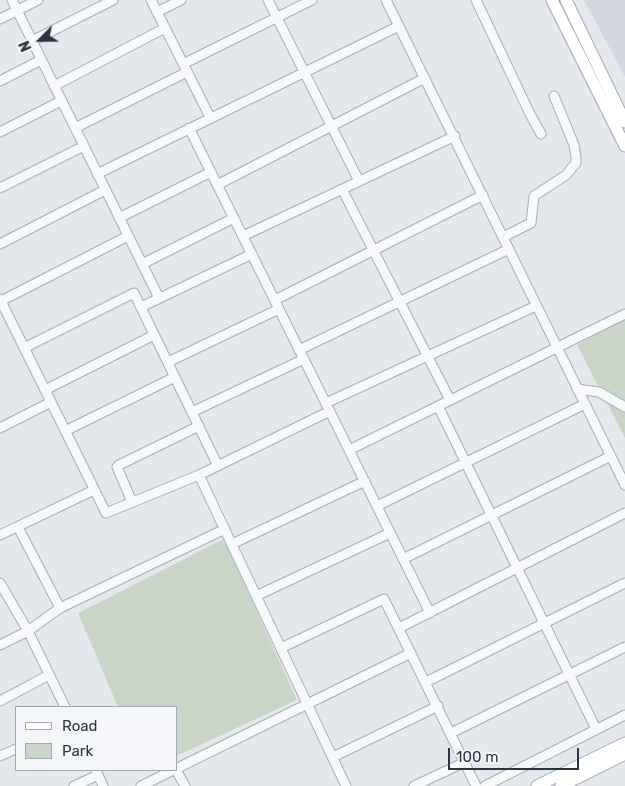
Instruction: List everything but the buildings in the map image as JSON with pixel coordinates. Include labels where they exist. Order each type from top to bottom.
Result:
[{"type":"main road","points":[[552,0],[620,116]]},
{"type":"main road","points":[[566,0],[620,116],[625,146]]},
{"type":"main road","points":[[537,786],[625,743]]},
{"type":"main road","points":[[561,786],[625,754]]},
{"type":"street","points":[[12,0],[158,298]]},
{"type":"street","points":[[0,19],[38,0]]},
{"type":"street","points":[[32,41],[114,0]]},
{"type":"street","points":[[151,0],[210,118]]},
{"type":"street","points":[[157,12],[181,0]]},
{"type":"street","points":[[268,0],[360,181]]},
{"type":"street","points":[[75,128],[277,17],[312,0]]},
{"type":"street","points":[[386,0],[455,136],[536,306],[625,485]]},
{"type":"street","points":[[476,0],[530,114],[542,134]]},
{"type":"street","points":[[97,174],[399,26]]},
{"type":"street","points":[[54,86],[166,28]]},
{"type":"street","points":[[0,81],[41,60]]},
{"type":"street","points":[[217,185],[425,78]]},
{"type":"street","points":[[503,237],[529,226],[532,221],[534,196],[566,175],[576,163],[574,146],[554,96]]},
{"type":"street","points":[[0,132],[62,101]]},
{"type":"street","points":[[189,128],[430,613]]},
{"type":"street","points":[[243,236],[455,136]]},
{"type":"street","points":[[0,188],[84,146]]},
{"type":"street","points":[[119,218],[211,172]]},
{"type":"street","points":[[342,189],[450,400]]},
{"type":"street","points":[[0,244],[105,190]]},
{"type":"street","points":[[274,300],[483,195]]},
{"type":"street","points":[[142,264],[234,218]]},
{"type":"street","points":[[128,236],[0,300],[106,512],[218,466],[427,356],[536,306]]},
{"type":"street","points":[[300,350],[509,250]]},
{"type":"street","points":[[141,307],[252,254]]},
{"type":"street","points":[[24,348],[134,293],[218,466]]},
{"type":"street","points":[[168,362],[279,309]]},
{"type":"street","points":[[349,450],[625,314]]},
{"type":"street","points":[[44,390],[154,335]]},
{"type":"street","points":[[192,412],[304,359]]},
{"type":"street","points":[[65,431],[175,377]]},
{"type":"street","points":[[578,389],[599,392],[625,407]]},
{"type":"street","points":[[0,428],[51,402]]},
{"type":"street","points":[[377,506],[585,404]]},
{"type":"street","points":[[438,406],[596,729]]},
{"type":"street","points":[[132,502],[117,467],[199,426]]},
{"type":"street","points":[[403,559],[610,456]]},
{"type":"street","points":[[199,475],[346,786]]},
{"type":"street","points":[[232,544],[365,481]]},
{"type":"street","points":[[0,535],[94,490]]},
{"type":"street","points":[[399,628],[625,513]]},
{"type":"street","points":[[18,527],[60,608]]},
{"type":"street","points":[[0,645],[28,631],[60,608],[225,529]]},
{"type":"street","points":[[256,596],[390,533]]},
{"type":"street","points":[[426,682],[625,583]]},
{"type":"street","points":[[0,584],[28,631],[65,706]]},
{"type":"street","points":[[281,648],[384,598],[476,786]]},
{"type":"street","points":[[451,733],[625,647]]},
{"type":"street","points":[[178,769],[412,653]]},
{"type":"street","points":[[0,701],[50,675]]},
{"type":"street","points":[[333,758],[438,706]]},
{"type":"street","points":[[485,786],[625,715]]},
{"type":"street","points":[[0,756],[15,749]]},
{"type":"street","points":[[414,786],[465,762]]},
{"type":"street","points":[[141,786],[174,771]]},
{"type":"street","points":[[177,771],[185,786]]},
{"type":"street","points":[[74,786],[96,772],[103,786]]},
{"type":"shaded area","points":[[584,0],[625,0],[625,77]]},
{"type":"green space","points":[[625,319],[625,438],[577,345]]},
{"type":"green space","points":[[224,539],[297,700],[178,755],[178,706],[118,706],[78,613]]}]
